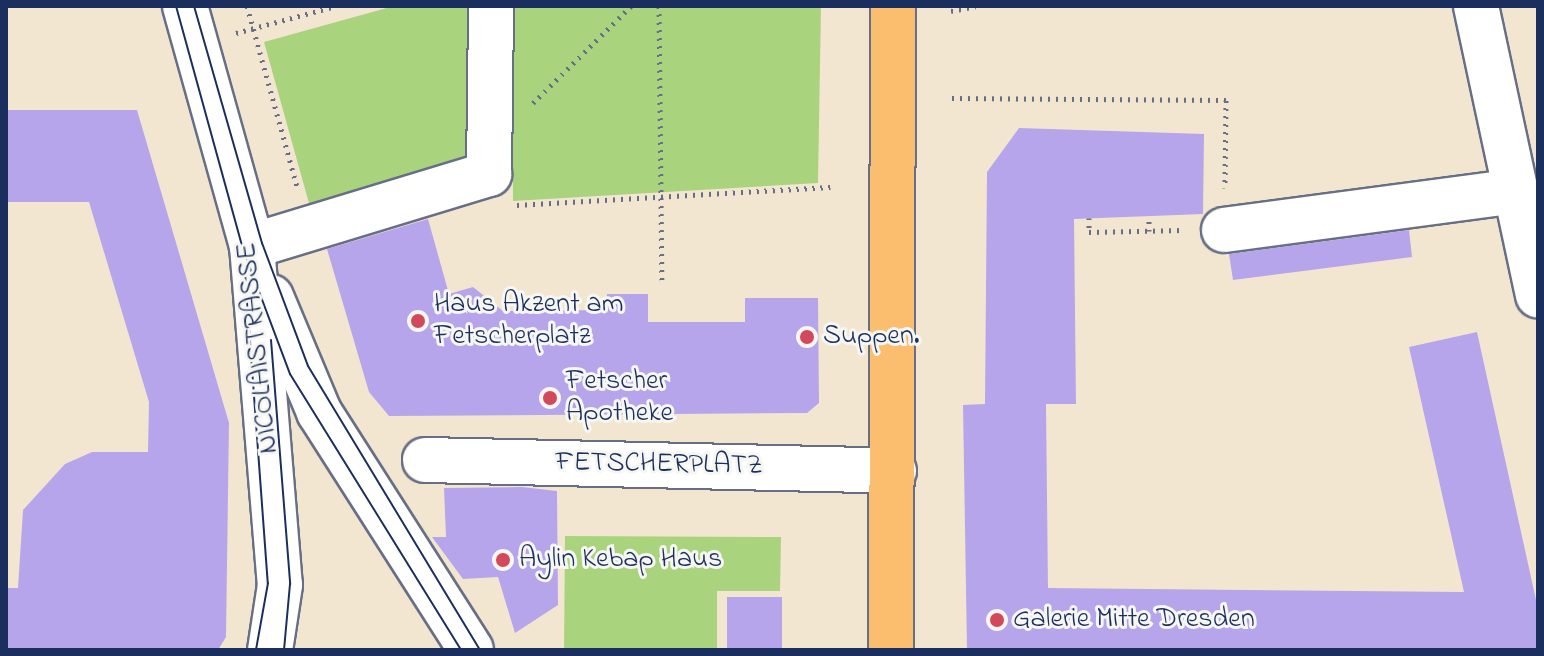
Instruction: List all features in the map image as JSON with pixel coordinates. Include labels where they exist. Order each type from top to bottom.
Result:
[{"type":"main road","points":[[891,650],[894,471],[893,6]]},
{"type":"street","points":[[471,650],[319,412],[252,246],[309,229],[490,160],[491,6]]},
{"type":"street","points":[[1476,6],[1538,295]]},
{"type":"street","name":"NICOLAISTRASSE","points":[[190,24],[252,246],[280,585],[270,650]]},
{"type":"street","points":[[1224,230],[1515,191]]},
{"type":"street","name":"FETSCHERPLATZ","points":[[425,460],[894,471]]},
{"type":"path","points":[[247,6],[309,229]]},
{"type":"path","points":[[190,24],[254,28],[336,6]]},
{"type":"path","points":[[631,6],[490,160],[510,205],[830,187]]},
{"type":"path","points":[[659,6],[662,280]]},
{"type":"path","points":[[951,11],[976,6]]},
{"type":"path","points":[[952,98],[1226,100],[1224,230],[1089,232],[1089,218]]},
{"type":"path","points":[[1149,216],[1149,231]]},
{"type":"green space","points":[[394,6],[472,6],[466,164],[312,214],[264,42]]},
{"type":"green space","points":[[512,6],[821,6],[818,183],[513,201]]},
{"type":"green space","points":[[565,536],[781,537],[780,591],[717,591],[717,650],[564,650]]},
{"type":"building","points":[[6,110],[137,110],[229,423],[226,637],[218,650],[6,650],[6,588],[18,588],[23,510],[65,464],[92,452],[148,452],[149,402],[89,202],[6,202]]},
{"type":"building","points":[[1019,128],[1204,134],[1203,214],[1074,219],[1076,404],[1046,404],[1048,588],[1464,592],[1409,347],[1477,332],[1538,609],[1538,650],[967,650],[963,405],[985,404],[987,172]]},
{"type":"building","points":[[428,219],[449,294],[473,287],[503,311],[606,310],[607,294],[648,294],[648,322],[745,322],[745,298],[818,298],[819,403],[807,413],[389,416],[369,392],[327,249]]},
{"type":"building","points":[[1409,230],[1412,257],[1233,280],[1229,254]]},
{"type":"building","name":"Aylin Kebap Haus","points":[[522,487],[557,491],[558,605],[515,633],[498,577],[463,579],[432,537],[446,537],[444,488]]},
{"type":"building","points":[[727,597],[782,597],[782,650],[727,650]]},
{"type":"tram line","points":[[176,6],[243,249],[290,374],[461,650]]},
{"type":"tram line","points":[[194,6],[262,243],[308,366],[480,650]]},
{"type":"tram line","points":[[245,273],[268,583],[256,650]]},
{"type":"tram line","points":[[271,340],[290,584],[284,650]]},
{"type":"place","name":"Haus Akzent am Fetscherplatz","points":[[418,321]]},
{"type":"place","name":"Suppen.","points":[[807,337]]},
{"type":"place","name":"Fetscher Apotheke","points":[[550,398]]},
{"type":"place","name":"Aylin Kebap Haus","points":[[503,560]]},
{"type":"place","name":"Galerie Mitte Dresden","points":[[997,620]]}]
